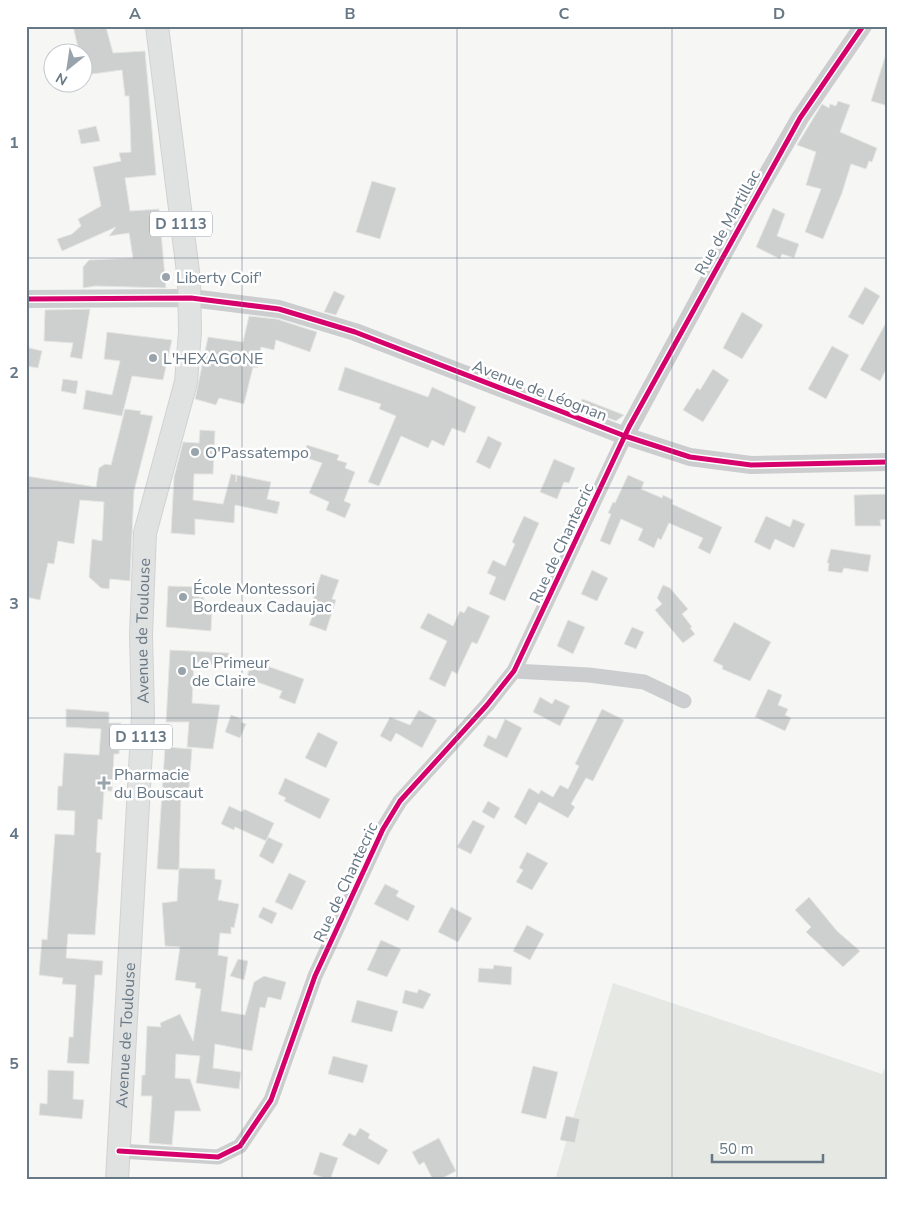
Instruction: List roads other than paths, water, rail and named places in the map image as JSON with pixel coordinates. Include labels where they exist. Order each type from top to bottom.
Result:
[{"type":"main road","name":"Avenue de Toulouse","points":[[117,1180],[143,715],[141,634],[145,533],[186,382],[191,298],[157,26]]},
{"type":"street","name":"Rue de Martillac","points":[[625,436],[748,208],[800,118],[863,26]]},
{"type":"street","name":"Avenue de Léognan","points":[[26,299],[191,298],[279,309],[355,332],[625,436],[690,457],[751,466],[888,462]]},
{"type":"street","name":"Rue de Chantecric","points":[[119,1151],[218,1156],[240,1146],[271,1100],[315,976],[383,829],[406,795],[487,705],[514,671],[625,436]]},
{"type":"street","points":[[514,671],[589,675],[644,682],[684,701]]},
{"type":"place","name":"Liberty Coif'","points":[[166,277]]},
{"type":"place","name":"L'HEXAGONE","points":[[153,358]]},
{"type":"place","name":"O'Passatempo","points":[[195,452]]},
{"type":"place","name":"École Montessori Bordeaux Cadaujac","points":[[183,597]]},
{"type":"place","name":"Le Primeur de Claire","points":[[182,671]]},
{"type":"place","name":"Pharmacie du Bouscaut","points":[[104,783]]}]
